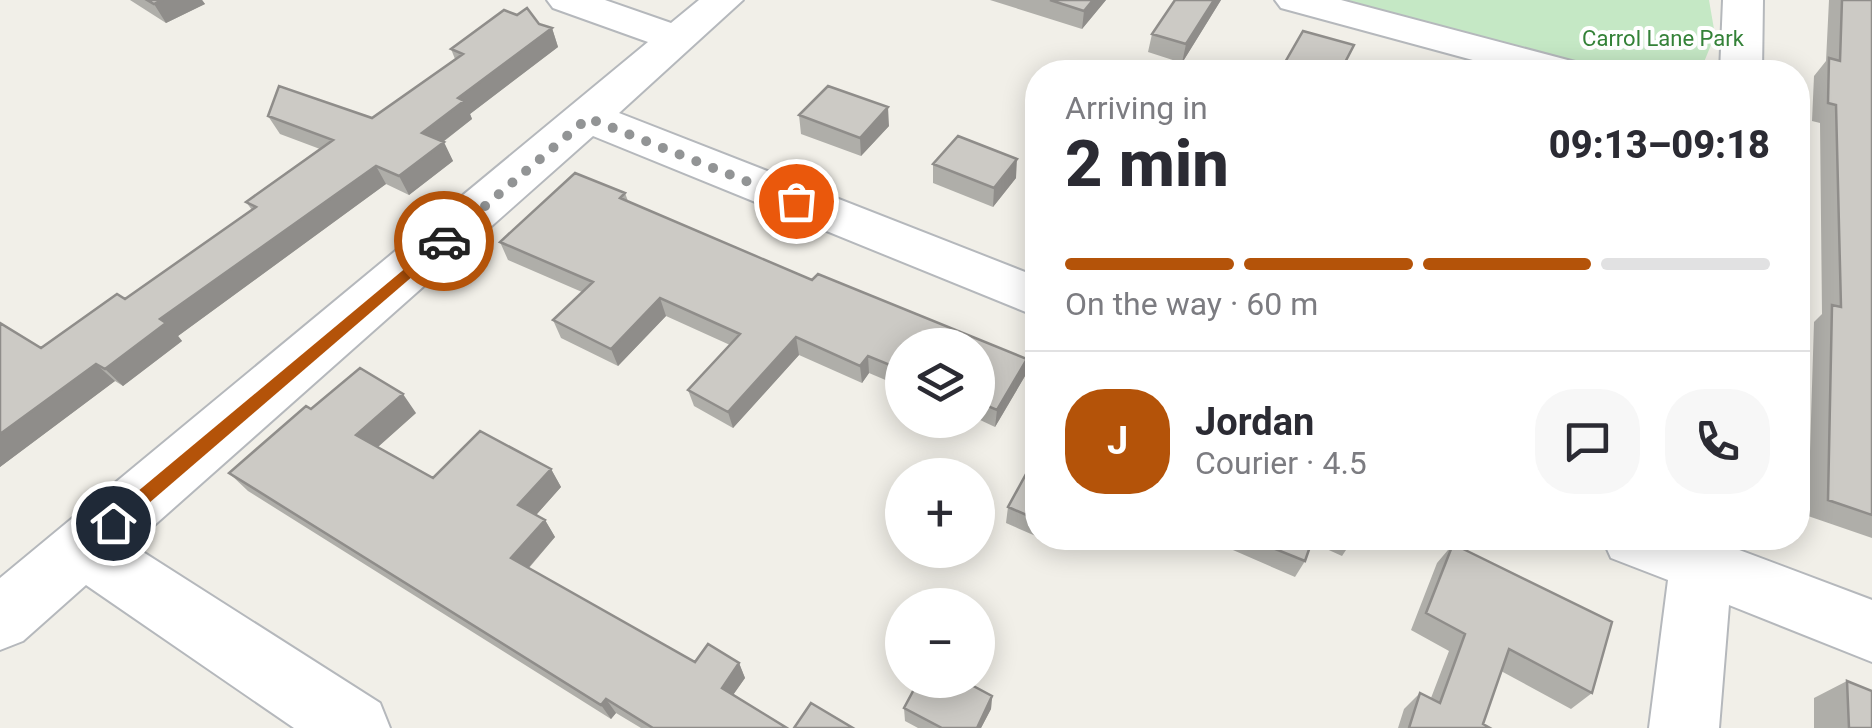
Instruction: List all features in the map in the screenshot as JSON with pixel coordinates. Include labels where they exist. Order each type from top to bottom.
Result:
[{"type":"street","points":[[567,0],[675,38]]},
{"type":"street","points":[[6,605],[84,548],[722,0]]},
{"type":"street","points":[[1295,0],[1519,60]]},
{"type":"street","points":[[1741,60],[1743,0]]},
{"type":"street","points":[[588,118],[1025,293]]},
{"type":"street","points":[[84,548],[355,728]]},
{"type":"street","points":[[1684,728],[1703,551],[1872,631]]},
{"type":"green space","name":"Carrol Lane Park","points":[[1336,0],[1709,0],[1715,35],[1705,60],[1555,60]]},
{"type":"building","points":[[1050,0],[1093,0],[1084,11]]},
{"type":"building","points":[[1175,0],[1214,0],[1186,44],[1152,34]]},
{"type":"building","points":[[1842,0],[1872,0],[1872,515],[1828,500],[1832,305],[1841,307],[1836,105],[1828,103],[1829,58],[1840,61]]},
{"type":"building","points":[[527,8],[539,24],[552,28],[458,98],[464,101],[422,133],[444,142],[399,176],[376,166],[160,319],[166,323],[105,369],[96,364],[0,434],[0,323],[41,348],[117,294],[125,299],[256,207],[246,202],[333,140],[268,116],[279,86],[372,118],[463,54],[451,49],[504,10],[517,15]]},
{"type":"building","points":[[1303,31],[1354,45],[1346,60],[1286,60]]},
{"type":"building","points":[[828,86],[888,107],[860,138],[799,115]]},
{"type":"building","points":[[958,136],[1017,159],[994,188],[933,164]]},
{"type":"building","points":[[575,173],[625,193],[620,198],[812,280],[818,274],[951,328],[885,328],[885,363],[868,356],[860,366],[796,337],[728,412],[688,390],[740,334],[660,298],[611,349],[553,320],[593,282],[500,242]]},
{"type":"building","points":[[995,346],[1025,358],[995,409]]},
{"type":"building","points":[[360,368],[403,394],[356,435],[433,478],[480,431],[551,469],[518,505],[545,520],[511,558],[695,662],[708,644],[739,663],[722,688],[787,728],[653,728],[606,699],[601,705],[229,473],[306,406],[311,409]]},
{"type":"building","points":[[1025,476],[1025,514],[1008,507]]},
{"type":"building","points":[[1278,550],[1309,550],[1305,561]]},
{"type":"building","points":[[1451,550],[1465,550],[1612,622],[1592,693],[1509,649],[1483,724],[1490,728],[1409,728],[1420,693],[1440,703],[1465,634],[1426,613]]},
{"type":"building","points":[[1847,681],[1872,691],[1872,728],[1849,728]]},
{"type":"building","points":[[909,698],[991,698],[977,728],[942,728],[904,708]]},
{"type":"building","points":[[811,703],[853,728],[794,728]]},
{"type":"way so far","points":[[444,241],[588,118],[796,201]]},
{"type":"route","points":[[113,523],[444,241]]}]
